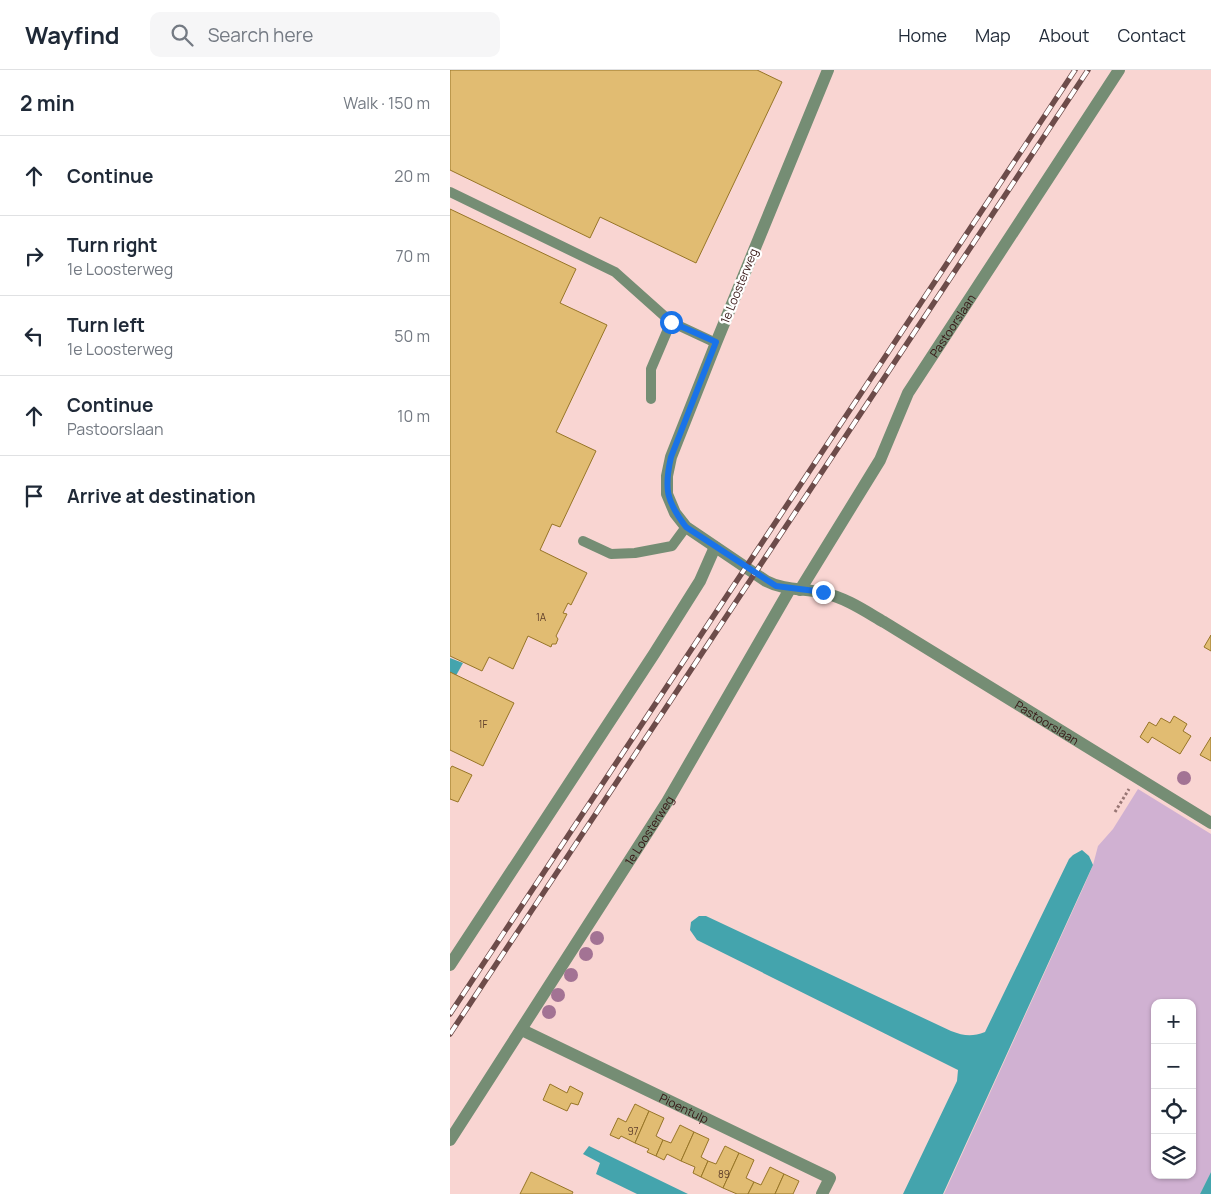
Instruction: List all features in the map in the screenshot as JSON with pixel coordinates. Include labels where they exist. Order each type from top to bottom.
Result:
[{"type":"street","name":"1e Loosterweg","points":[[450,1140],[668,802],[795,590],[776,586],[686,527],[675,513],[668,494],[667,476],[675,448],[716,342],[828,70]]},
{"type":"street","name":"Pastoorslaan","points":[[1119,70],[908,393],[880,460],[795,590],[823,592],[843,599],[868,612],[1211,822]]},
{"type":"street","points":[[450,965],[654,654],[700,581],[715,547]]},
{"type":"street","name":"Pioentulp","points":[[522,1030],[830,1178],[822,1194]]},
{"type":"lane","points":[[450,192],[615,272],[671,322],[716,342]]},
{"type":"lane","points":[[651,399],[651,369],[671,322]]},
{"type":"lane","points":[[583,541],[611,554],[635,553],[672,546],[686,527]]},
{"type":"path","points":[[1115,812],[1136,777]]},
{"type":"shaded area","points":[[1138,789],[1211,834],[1211,1172],[1200,1194],[944,1194],[1084,886],[1093,865],[1098,846],[1113,829]]},
{"type":"water","points":[[450,658],[463,663],[453,681],[450,680]]},
{"type":"water","points":[[1082,850],[1089,856],[1093,865],[943,1194],[903,1194],[957,1081],[958,1070],[697,940],[690,930],[691,922],[699,916],[706,916],[951,1031],[964,1035],[976,1035],[985,1032],[1069,859]]},
{"type":"water","points":[[589,1146],[688,1194],[637,1194],[596,1174],[600,1163],[583,1154]]},
{"type":"water","points":[[1211,1172],[1211,1194],[1200,1194]]},
{"type":"building","points":[[450,70],[757,70],[782,82],[696,263],[600,217],[590,238],[450,170]]},
{"type":"building","points":[[450,209],[576,269],[560,303],[607,325],[556,432],[596,451],[560,527],[552,524],[540,550],[587,573],[571,605],[568,603],[563,613],[567,614],[556,636],[558,639],[556,644],[552,644],[551,647],[528,636],[513,669],[489,657],[482,671],[450,656]]},
{"type":"building","points":[[1211,635],[1211,651],[1204,647]]},
{"type":"building","points":[[450,672],[514,703],[483,766],[450,750]]},
{"type":"building","points":[[1174,716],[1187,724],[1183,731],[1191,736],[1180,754],[1152,737],[1148,743],[1140,737],[1149,722],[1156,726],[1161,718],[1170,723]]},
{"type":"building","points":[[1211,737],[1211,761],[1200,755]]},
{"type":"building","points":[[452,766],[472,775],[458,802],[450,799],[450,769]]},
{"type":"building","points":[[550,1084],[567,1093],[570,1086],[583,1093],[578,1105],[571,1103],[567,1111],[543,1100]]},
{"type":"building","points":[[635,1104],[649,1111],[635,1143],[621,1136],[619,1139],[610,1135],[618,1118],[626,1122]]},
{"type":"building","points":[[649,1111],[664,1118],[656,1136],[663,1140],[656,1156],[647,1152],[649,1149],[635,1143]]},
{"type":"building","points":[[680,1125],[694,1132],[681,1161],[667,1154],[664,1160],[656,1156],[663,1140],[671,1143]]},
{"type":"building","points":[[694,1132],[709,1139],[701,1157],[708,1161],[701,1177],[693,1173],[695,1167],[681,1161]]},
{"type":"building","points":[[725,1146],[739,1153],[723,1188],[701,1177],[708,1161],[716,1164]]},
{"type":"building","points":[[739,1153],[754,1160],[746,1178],[754,1182],[748,1194],[737,1194],[723,1188]]},
{"type":"building","points":[[770,1167],[784,1174],[775,1194],[748,1194],[754,1182],[761,1185]]},
{"type":"building","points":[[531,1172],[573,1192],[572,1194],[520,1194]]},
{"type":"building","points":[[784,1174],[799,1181],[793,1194],[775,1194]]},
{"type":"railway","points":[[450,1014],[1075,70]]},
{"type":"railway","points":[[450,1034],[1088,70]]},
{"type":"route","points":[[671,322],[716,342],[671,457],[667,476],[668,494],[675,513],[686,527],[776,586],[823,592]]}]
